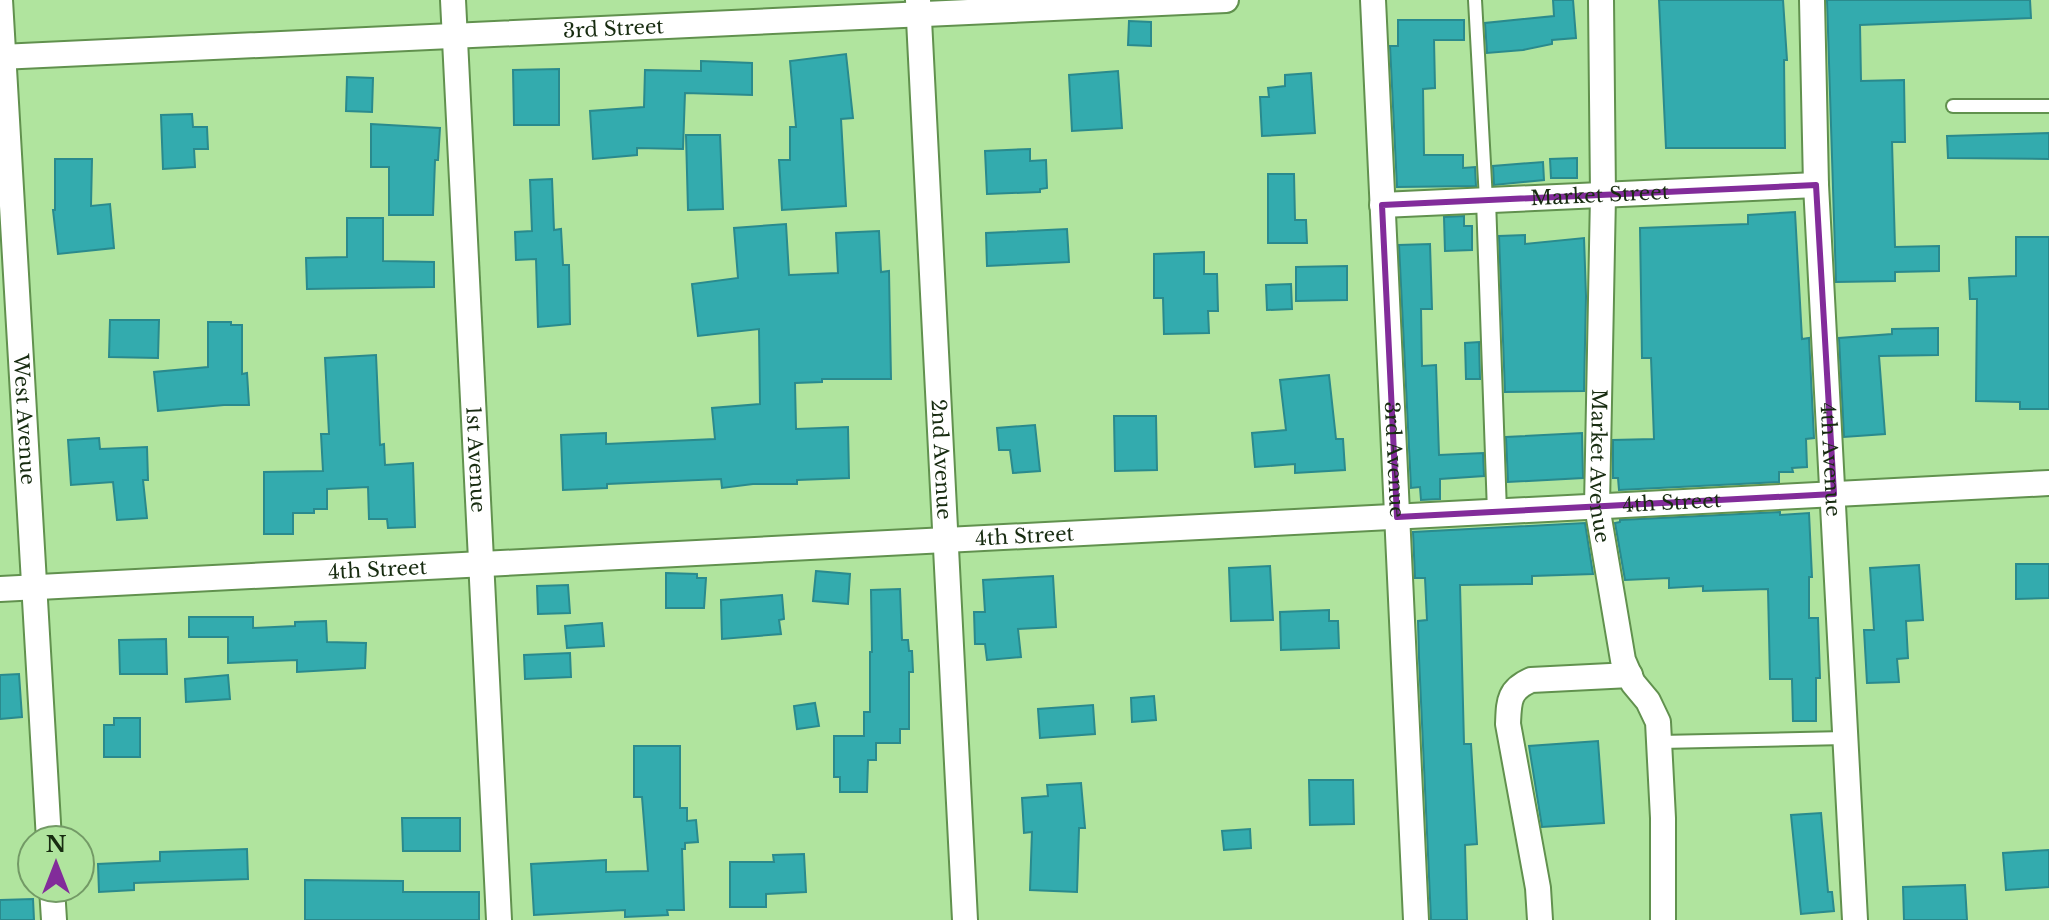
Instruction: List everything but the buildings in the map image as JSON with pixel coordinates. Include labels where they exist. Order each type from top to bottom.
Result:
[{"type":"street","name":"West Avenue","points":[[0,0],[48,824]]},
{"type":"street","name":"1st Avenue","points":[[453,0],[499,920]]},
{"type":"street","name":"3rd Street","points":[[2,57],[455,36],[918,7],[1226,0]]},
{"type":"street","name":"3rd Avenue","points":[[1373,0],[1416,920]]},
{"type":"street","name":"Market Avenue","points":[[1601,0],[1603,195],[1597,506],[1623,660],[1658,722],[1663,920]]},
{"type":"street","name":"4th Avenue","points":[[1812,0],[1816,185],[1855,920]]},
{"type":"street","name":"2nd Avenue","points":[[918,7],[965,920]]},
{"type":"street","name":"Market Street","points":[[1382,205],[1816,185]]},
{"type":"street","points":[[1486,200],[1497,512]]},
{"type":"street","name":"4th Street","points":[[0,589],[2049,483]]},
{"type":"street","points":[[1540,920],[1538,888],[1508,724],[1509,702],[1518,686],[1531,680],[1630,675]]},
{"type":"lane","points":[[1475,0],[1486,200]]},
{"type":"lane","points":[[1953,106],[2049,106]]},
{"type":"lane","points":[[1660,742],[1845,738]]},
{"type":"highlighted area","points":[[1816,185],[1834,494],[1397,517],[1382,205]]}]
